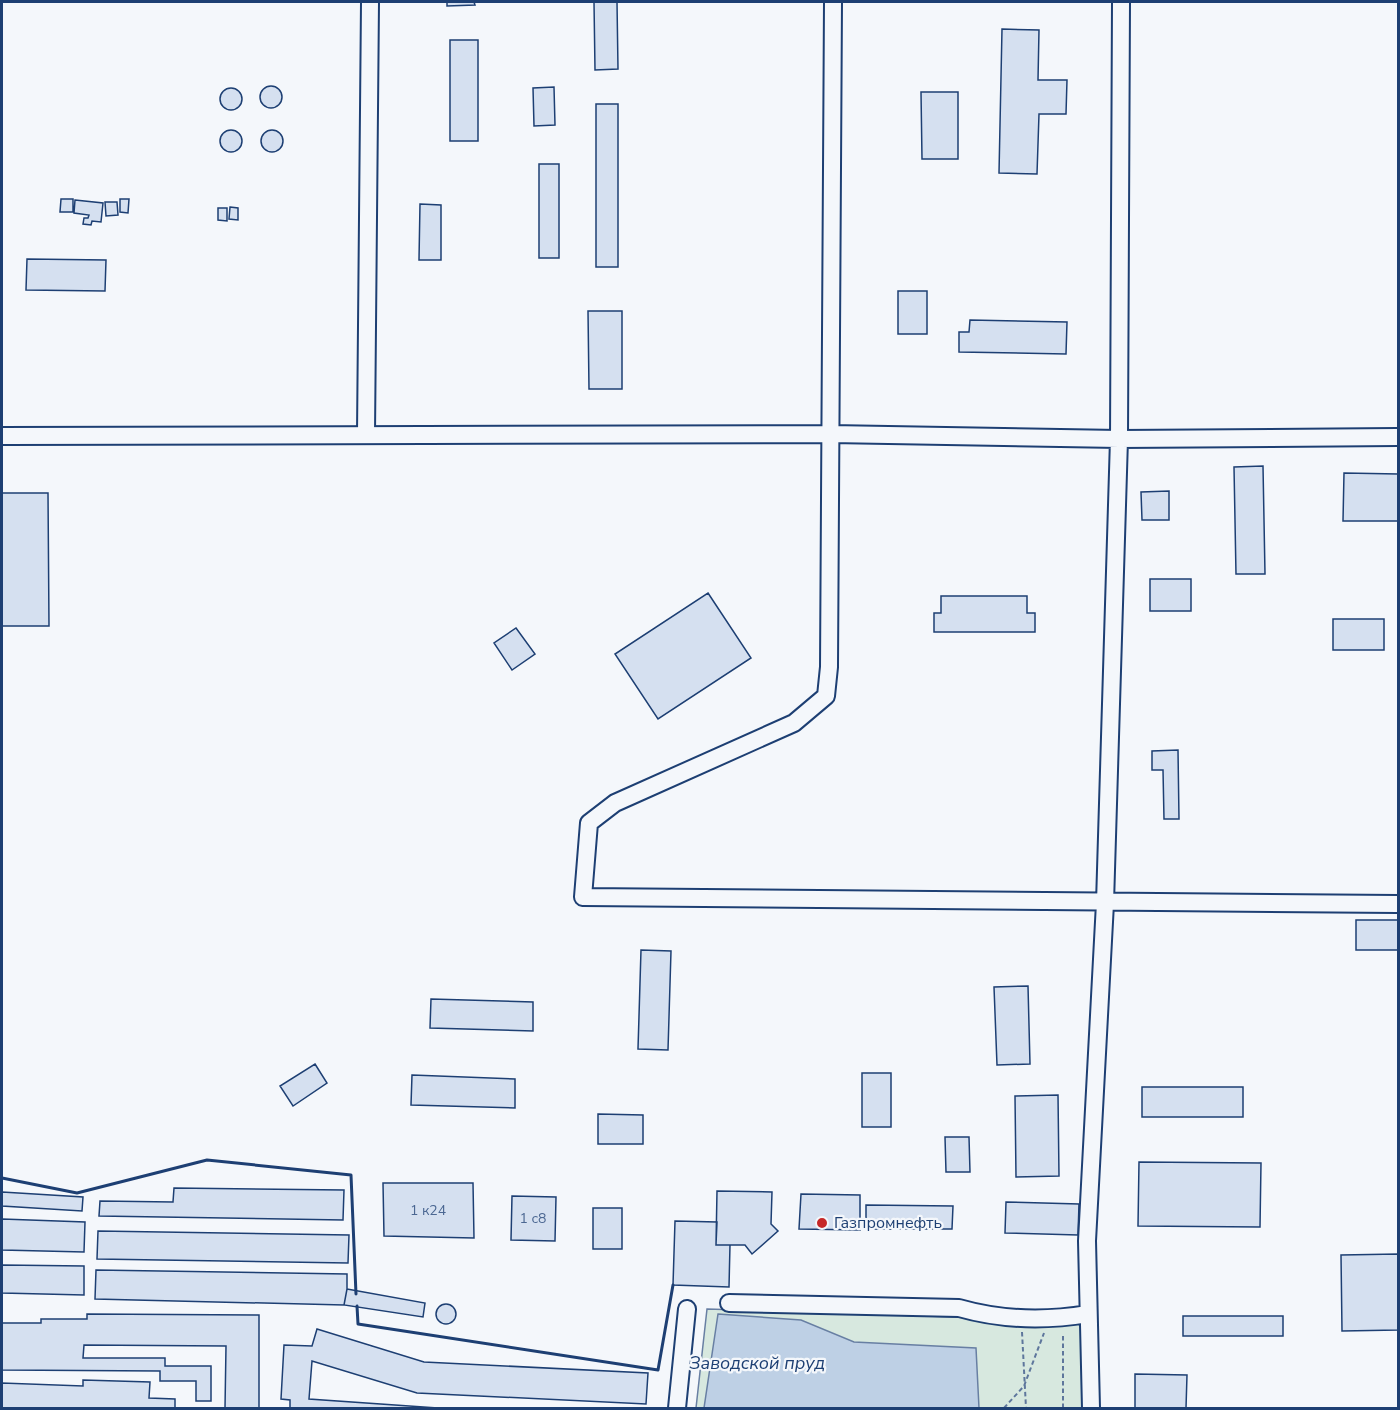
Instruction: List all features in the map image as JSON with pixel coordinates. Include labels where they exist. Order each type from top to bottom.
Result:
[{"type":"lane","points":[[366,434],[370,2]]},
{"type":"lane","points":[[833,2],[829,667],[826,696],[794,723],[615,803],[589,823],[583,897],[1398,904]]},
{"type":"lane","points":[[1092,1408],[1087,1241],[1105,903],[1119,439],[1121,2]]},
{"type":"lane","points":[[2,436],[831,434],[1119,439],[1398,436]]},
{"type":"lane","points":[[729,1303],[959,1308],[985,1315],[1056,1319],[1088,1314]]},
{"type":"lane","points":[[677,1408],[687,1309]]},
{"type":"path","points":[[1021,1317],[1026,1408]]},
{"type":"path","points":[[1004,1408],[1024,1386],[1056,1319]]},
{"type":"path","points":[[1056,1319],[1063,1408]]},
{"type":"shaded area","points":[[707,1309],[1082,1321],[1085,1408],[696,1408]]},
{"type":"water","name":"Заводской пруд","points":[[718,1314],[801,1320],[854,1342],[976,1348],[979,1408],[704,1408]]},
{"type":"building","points":[[447,2],[474,2],[475,5],[447,6]]},
{"type":"building","points":[[594,2],[617,2],[618,69],[595,70]]},
{"type":"building","points":[[1002,29],[1039,30],[1038,80],[1067,80],[1066,114],[1039,114],[1037,174],[999,173]]},
{"type":"building","points":[[450,40],[478,40],[478,141],[450,141]]},
{"type":"building","points":[[271,86],[279,89],[282,97],[279,105],[271,108],[263,105],[260,97],[263,89]]},
{"type":"building","points":[[554,87],[555,125],[534,126],[533,88]]},
{"type":"building","points":[[231,88],[239,91],[242,99],[239,107],[231,110],[223,107],[220,99],[223,91]]},
{"type":"building","points":[[921,92],[958,92],[958,159],[922,159]]},
{"type":"building","points":[[596,104],[618,104],[618,267],[596,267]]},
{"type":"building","points":[[231,130],[239,133],[242,141],[239,149],[231,152],[223,149],[220,141],[223,133]]},
{"type":"building","points":[[272,130],[280,133],[283,141],[280,149],[272,152],[264,149],[261,141],[264,133]]},
{"type":"building","points":[[539,164],[559,164],[559,258],[539,258]]},
{"type":"building","points":[[61,199],[73,199],[73,212],[60,212]]},
{"type":"building","points":[[120,199],[129,199],[128,213],[120,212]]},
{"type":"building","points":[[75,200],[103,203],[101,222],[92,221],[91,225],[83,224],[84,218],[88,218],[89,215],[74,213]]},
{"type":"building","points":[[105,202],[117,202],[118,215],[106,216]]},
{"type":"building","points":[[420,204],[441,205],[441,260],[419,260]]},
{"type":"building","points":[[230,207],[238,208],[238,220],[229,219]]},
{"type":"building","points":[[218,208],[227,208],[227,221],[218,220]]},
{"type":"building","points":[[27,259],[106,260],[105,291],[26,290]]},
{"type":"building","points":[[898,291],[927,291],[927,334],[898,334]]},
{"type":"building","points":[[588,311],[622,311],[622,389],[589,389]]},
{"type":"building","points":[[970,320],[1067,322],[1066,354],[959,352],[959,332],[969,332]]},
{"type":"building","points":[[1263,466],[1265,574],[1236,574],[1234,467]]},
{"type":"building","points":[[1344,473],[1398,474],[1398,521],[1343,521]]},
{"type":"building","points":[[1169,491],[1169,520],[1142,520],[1141,492]]},
{"type":"building","points":[[2,493],[48,493],[49,626],[2,626]]},
{"type":"building","points":[[1150,579],[1191,579],[1191,611],[1150,611]]},
{"type":"building","points":[[708,593],[751,658],[658,719],[615,654]]},
{"type":"building","points":[[941,596],[1027,596],[1027,613],[1035,613],[1035,632],[934,632],[934,613],[941,613]]},
{"type":"building","points":[[1333,619],[1384,619],[1384,650],[1333,650]]},
{"type":"building","points":[[516,628],[535,654],[512,670],[494,643]]},
{"type":"building","points":[[1178,750],[1179,819],[1164,819],[1163,770],[1152,770],[1152,751]]},
{"type":"building","points":[[1356,920],[1398,920],[1398,950],[1356,950]]},
{"type":"building","points":[[641,950],[671,951],[668,1050],[638,1049]]},
{"type":"building","points":[[1028,986],[1030,1064],[997,1065],[994,987]]},
{"type":"building","points":[[431,999],[533,1002],[533,1031],[430,1028]]},
{"type":"building","points":[[315,1064],[327,1083],[293,1106],[280,1086]]},
{"type":"building","points":[[862,1073],[891,1073],[891,1127],[862,1127]]},
{"type":"building","points":[[412,1075],[515,1079],[515,1108],[411,1105]]},
{"type":"building","points":[[1142,1087],[1243,1087],[1243,1117],[1142,1117]]},
{"type":"building","points":[[1058,1095],[1059,1176],[1016,1177],[1015,1096]]},
{"type":"building","points":[[598,1114],[643,1115],[643,1144],[598,1144]]},
{"type":"building","points":[[945,1137],[969,1137],[970,1172],[946,1172]]},
{"type":"building","points":[[1139,1162],[1261,1163],[1260,1227],[1138,1226]]},
{"type":"building","points":[[383,1183],[473,1183],[474,1238],[384,1236]]},
{"type":"building","points":[[174,1188],[344,1190],[343,1220],[99,1216],[100,1201],[173,1202]]},
{"type":"building","points":[[717,1191],[772,1192],[771,1224],[778,1231],[752,1254],[745,1245],[716,1245]]},
{"type":"building","points":[[2,1192],[83,1197],[82,1211],[2,1206]]},
{"type":"building","points":[[801,1194],[860,1195],[860,1230],[799,1229]]},
{"type":"building","points":[[512,1196],[556,1197],[555,1241],[511,1240]]},
{"type":"building","points":[[1006,1202],[1079,1204],[1078,1235],[1005,1233]]},
{"type":"building","points":[[866,1205],[953,1206],[952,1229],[866,1229]]},
{"type":"building","points":[[593,1208],[622,1208],[622,1249],[593,1249]]},
{"type":"building","points":[[2,1219],[85,1222],[84,1252],[2,1250]]},
{"type":"building","points":[[675,1221],[717,1222],[716,1245],[730,1245],[729,1287],[673,1285]]},
{"type":"building","points":[[98,1231],[349,1235],[348,1263],[97,1259]]},
{"type":"building","points":[[1398,1254],[1398,1330],[1342,1331],[1341,1255]]},
{"type":"building","points":[[2,1265],[84,1266],[84,1295],[2,1293]]},
{"type":"building","points":[[96,1270],[347,1274],[347,1289],[344,1305],[95,1299]]},
{"type":"building","points":[[347,1289],[425,1303],[423,1317],[344,1305]]},
{"type":"building","points":[[446,1304],[453,1307],[456,1314],[453,1321],[446,1324],[439,1321],[436,1314],[439,1307]]},
{"type":"building","points":[[87,1314],[259,1315],[259,1408],[225,1408],[226,1346],[84,1345],[83,1358],[165,1358],[165,1366],[211,1366],[211,1401],[196,1401],[196,1381],[160,1381],[160,1371],[2,1370],[2,1323],[41,1323],[41,1319],[87,1319]]},
{"type":"building","points":[[1183,1316],[1283,1316],[1283,1336],[1183,1336]]},
{"type":"building","points":[[317,1329],[424,1362],[648,1373],[646,1404],[417,1393],[312,1361],[309,1399],[438,1408],[290,1408],[290,1400],[281,1399],[284,1345],[312,1346]]},
{"type":"building","points":[[1135,1374],[1187,1375],[1186,1408],[1135,1408]]},
{"type":"building","points":[[83,1380],[150,1382],[149,1398],[175,1399],[175,1408],[2,1408],[2,1383],[83,1386]]},
{"type":"wall","points":[[2,1178],[77,1193],[207,1160],[351,1175],[356,1294]]},
{"type":"wall","points":[[357,1306],[358,1324],[658,1370],[673,1285]]},
{"type":"place","name":"Газпромнефть","points":[[822,1223]]}]
